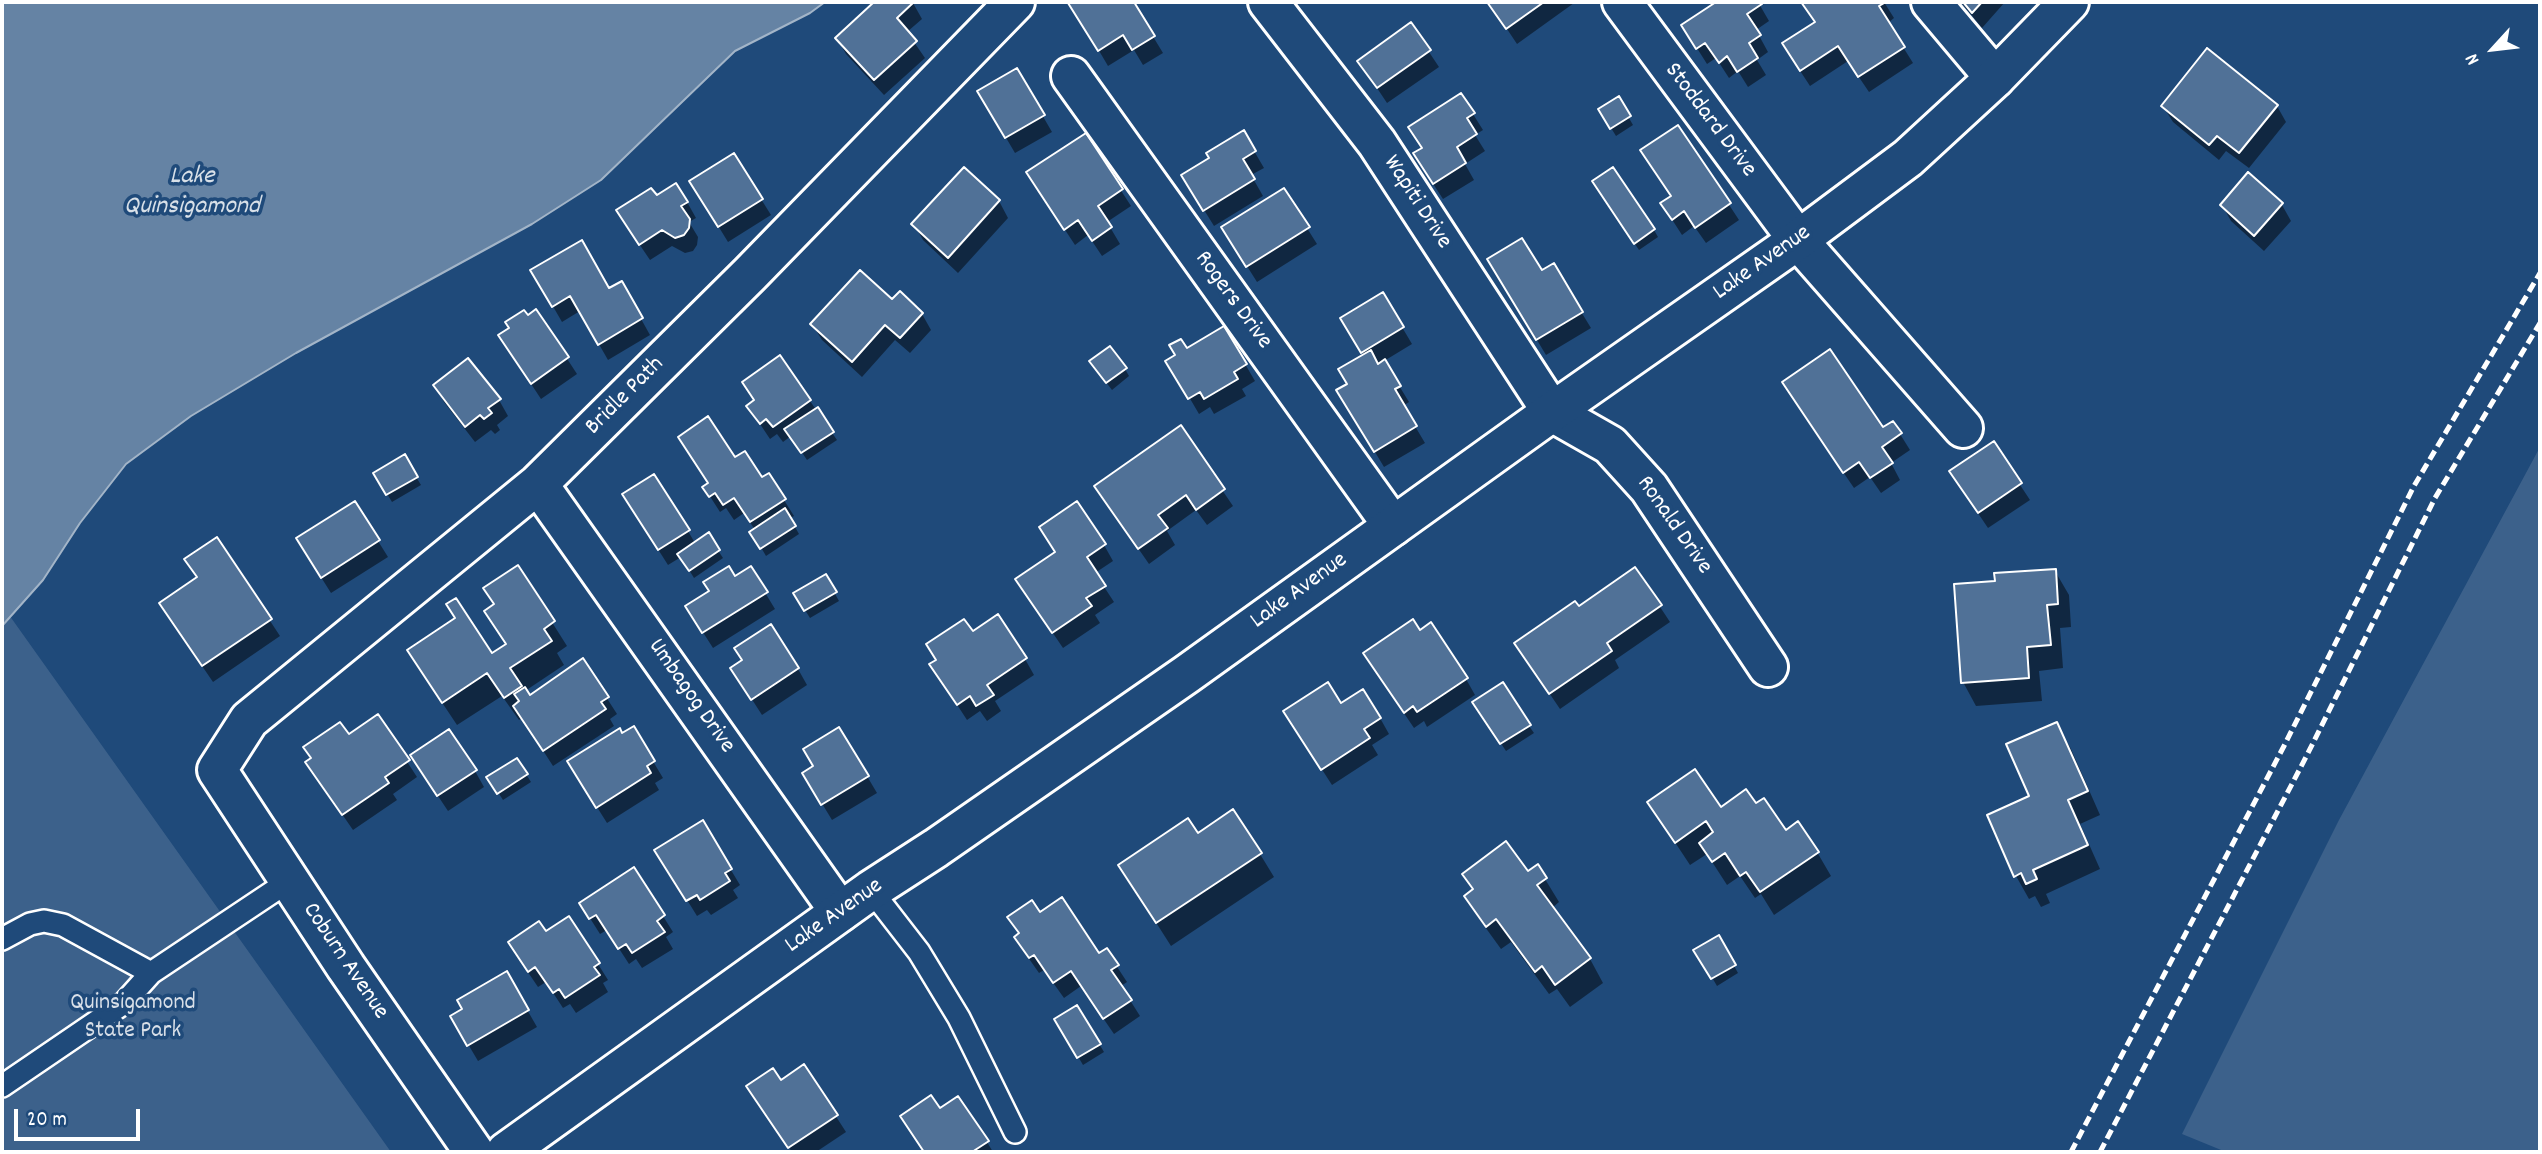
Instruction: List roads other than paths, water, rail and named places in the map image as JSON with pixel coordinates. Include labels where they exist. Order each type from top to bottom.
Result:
[{"type":"street","name":"Bridle Path","points":[[217,770],[249,720],[538,484],[750,274],[1015,2]]},
{"type":"street","name":"Wapiti Drive","points":[[1268,2],[1377,143],[1552,412]]},
{"type":"street","name":"Stoddard Drive","points":[[1622,2],[1798,240],[1964,428]]},
{"type":"street","points":[[1931,2],[1995,78]]},
{"type":"street","name":"Lake Avenue","points":[[506,1152],[871,890],[1187,674],[1552,412],[1798,240],[1908,158],[1995,78],[2069,2]]},
{"type":"street","name":"Rogers Drive","points":[[1071,76],[1394,526]]},
{"type":"street","name":"Ronald Drive","points":[[1552,412],[1610,444],[1650,488],[1768,667]]},
{"type":"street","name":"Umbagog Drive","points":[[538,484],[840,912]]},
{"type":"street","name":"Coburn Avenue","points":[[217,770],[289,881],[474,1152]]},
{"type":"lane","points":[[2,1086],[124,1003],[150,973],[289,881]]},
{"type":"lane","points":[[871,890],[919,952],[959,1018],[1015,1132]]},
{"type":"lane","points":[[2,939],[30,924],[44,921],[63,925],[150,973]]},
{"type":"water","name":"Lake Quinsigamond","points":[[2,2],[825,2],[810,13],[735,51],[601,180],[532,224],[296,353],[191,416],[126,464],[80,523],[43,580],[2,626]]},
{"type":"railway","points":[[2071,1152],[2284,746],[2414,486],[2540,273]]},
{"type":"railway","points":[[2100,1152],[2306,757],[2435,498],[2540,323]]},
{"type":"park label","name":"Quinsigamond State Park","points":[[133,1019]]}]
